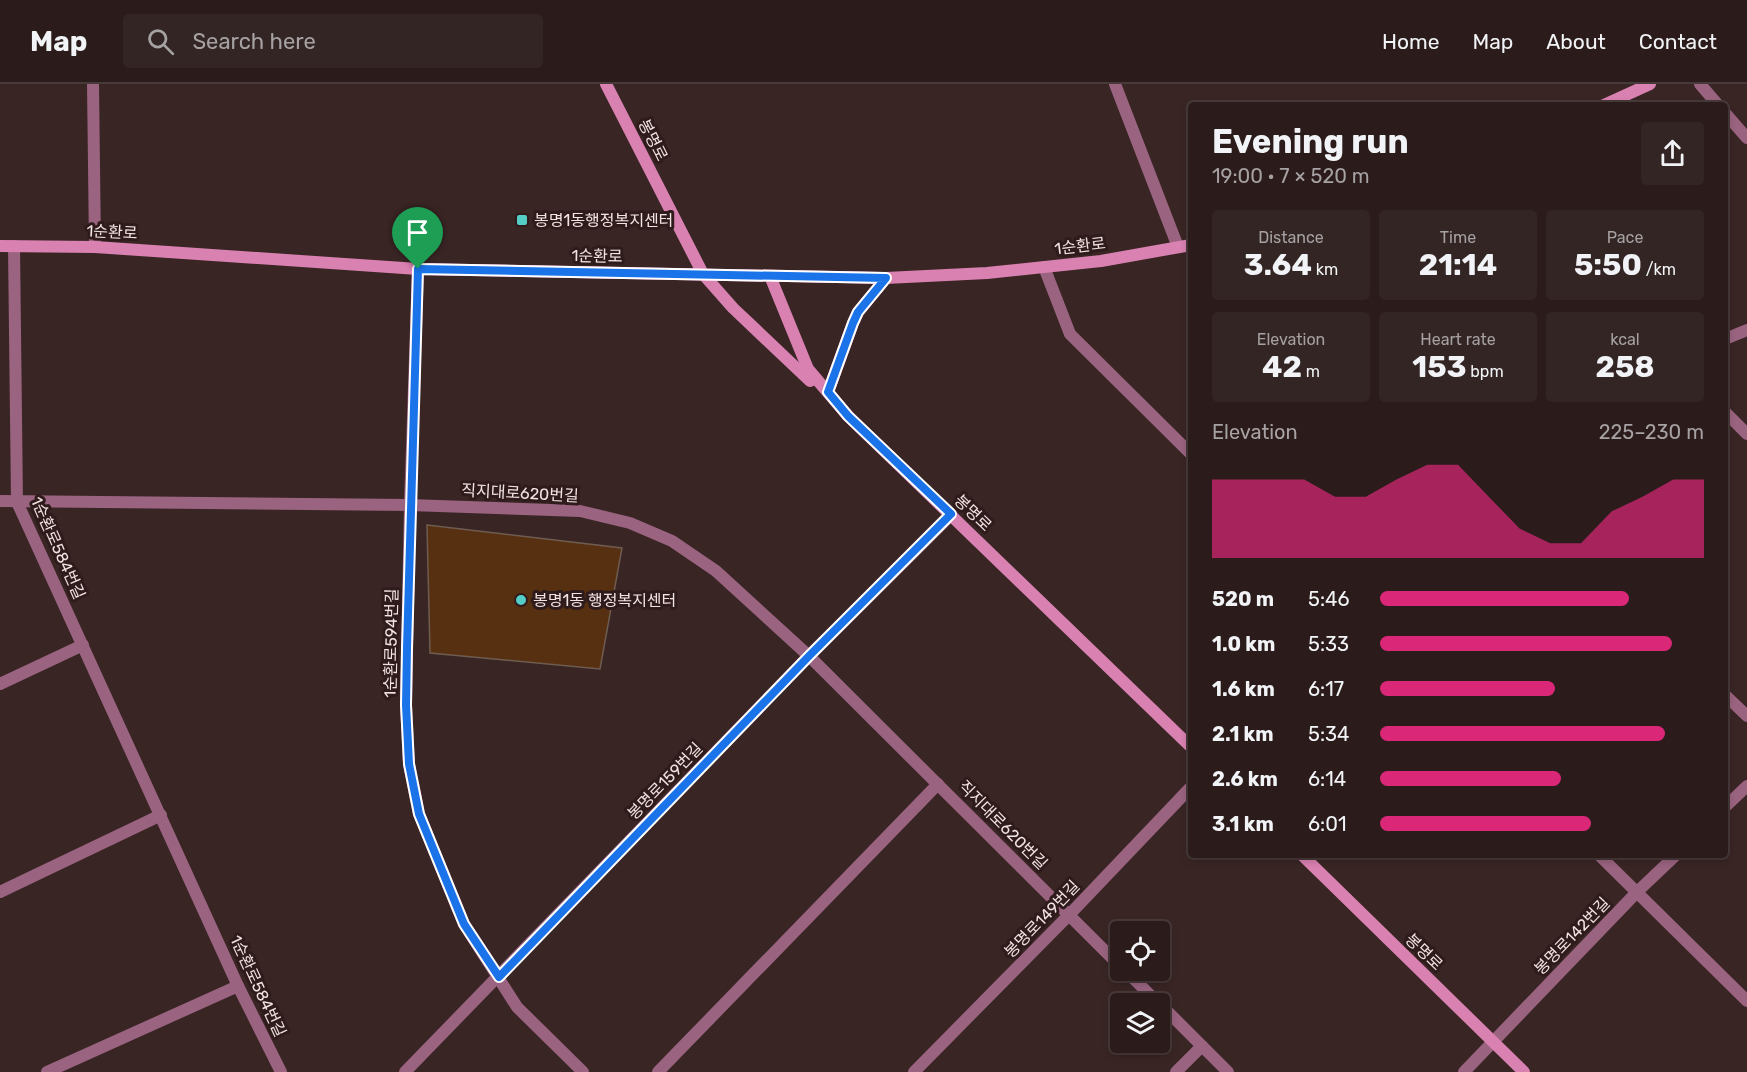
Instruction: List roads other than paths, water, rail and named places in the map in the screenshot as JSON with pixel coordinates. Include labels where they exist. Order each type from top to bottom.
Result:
[{"type":"street","points":[[93,84],[95,247]]},
{"type":"street","name":"봉명로","points":[[606,84],[703,274],[733,308],[951,514],[1188,744]]},
{"type":"street","points":[[1115,84],[1185,246]]},
{"type":"street","points":[[1611,102],[1650,84]]},
{"type":"street","points":[[1700,84],[1715,102]]},
{"type":"street","points":[[1728,116],[1747,138]]},
{"type":"street","name":"1순환로","points":[[0,246],[95,247],[418,269],[886,278],[987,273],[1101,261],[1185,246]]},
{"type":"street","name":"1순환로584번길","points":[[14,246],[17,501],[238,986],[280,1072]]},
{"type":"street","points":[[1044,267],[1070,334],[1188,451]]},
{"type":"street","name":"1순환로594번길","points":[[418,269],[406,705],[409,764],[419,814],[464,924],[517,1007],[583,1072]]},
{"type":"street","name":"봉명로","points":[[770,276],[808,369],[848,416]]},
{"type":"street","points":[[828,392],[858,312],[886,278]]},
{"type":"street","points":[[1728,338],[1747,330]]},
{"type":"street","points":[[1728,415],[1747,434]]},
{"type":"street","name":"직지대로620번길","points":[[0,501],[410,505],[580,511],[630,523],[672,541],[716,571],[809,656],[1110,956]]},
{"type":"street","name":"봉명로159번길","points":[[405,1072],[809,656],[951,514]]},
{"type":"street","points":[[0,684],[83,645]]},
{"type":"street","points":[[1728,698],[1747,716]]},
{"type":"street","name":"직지대로620번길","points":[[658,1072],[938,784]]},
{"type":"street","points":[[1728,804],[1747,786]]},
{"type":"street","name":"봉명로149번길","points":[[914,1072],[1188,790]]},
{"type":"street","points":[[0,892],[161,815]]},
{"type":"street","name":"봉명로","points":[[1305,858],[1524,1072]]},
{"type":"street","points":[[1602,858],[1747,1001]]},
{"type":"street","name":"봉명로142번길","points":[[1464,1072],[1637,892],[1673,858]]},
{"type":"street","points":[[1136,981],[1148,993]]},
{"type":"street","points":[[47,1072],[61,1069],[238,986]]},
{"type":"street","points":[[1170,1015],[1228,1072]]},
{"type":"street","points":[[1176,1072],[1202,1046]]},
{"type":"place","name":"봉명1동행정복지센터","points":[[522,220]]},
{"type":"place","name":"봉명1동 행정복지센터","points":[[521,600]]}]
